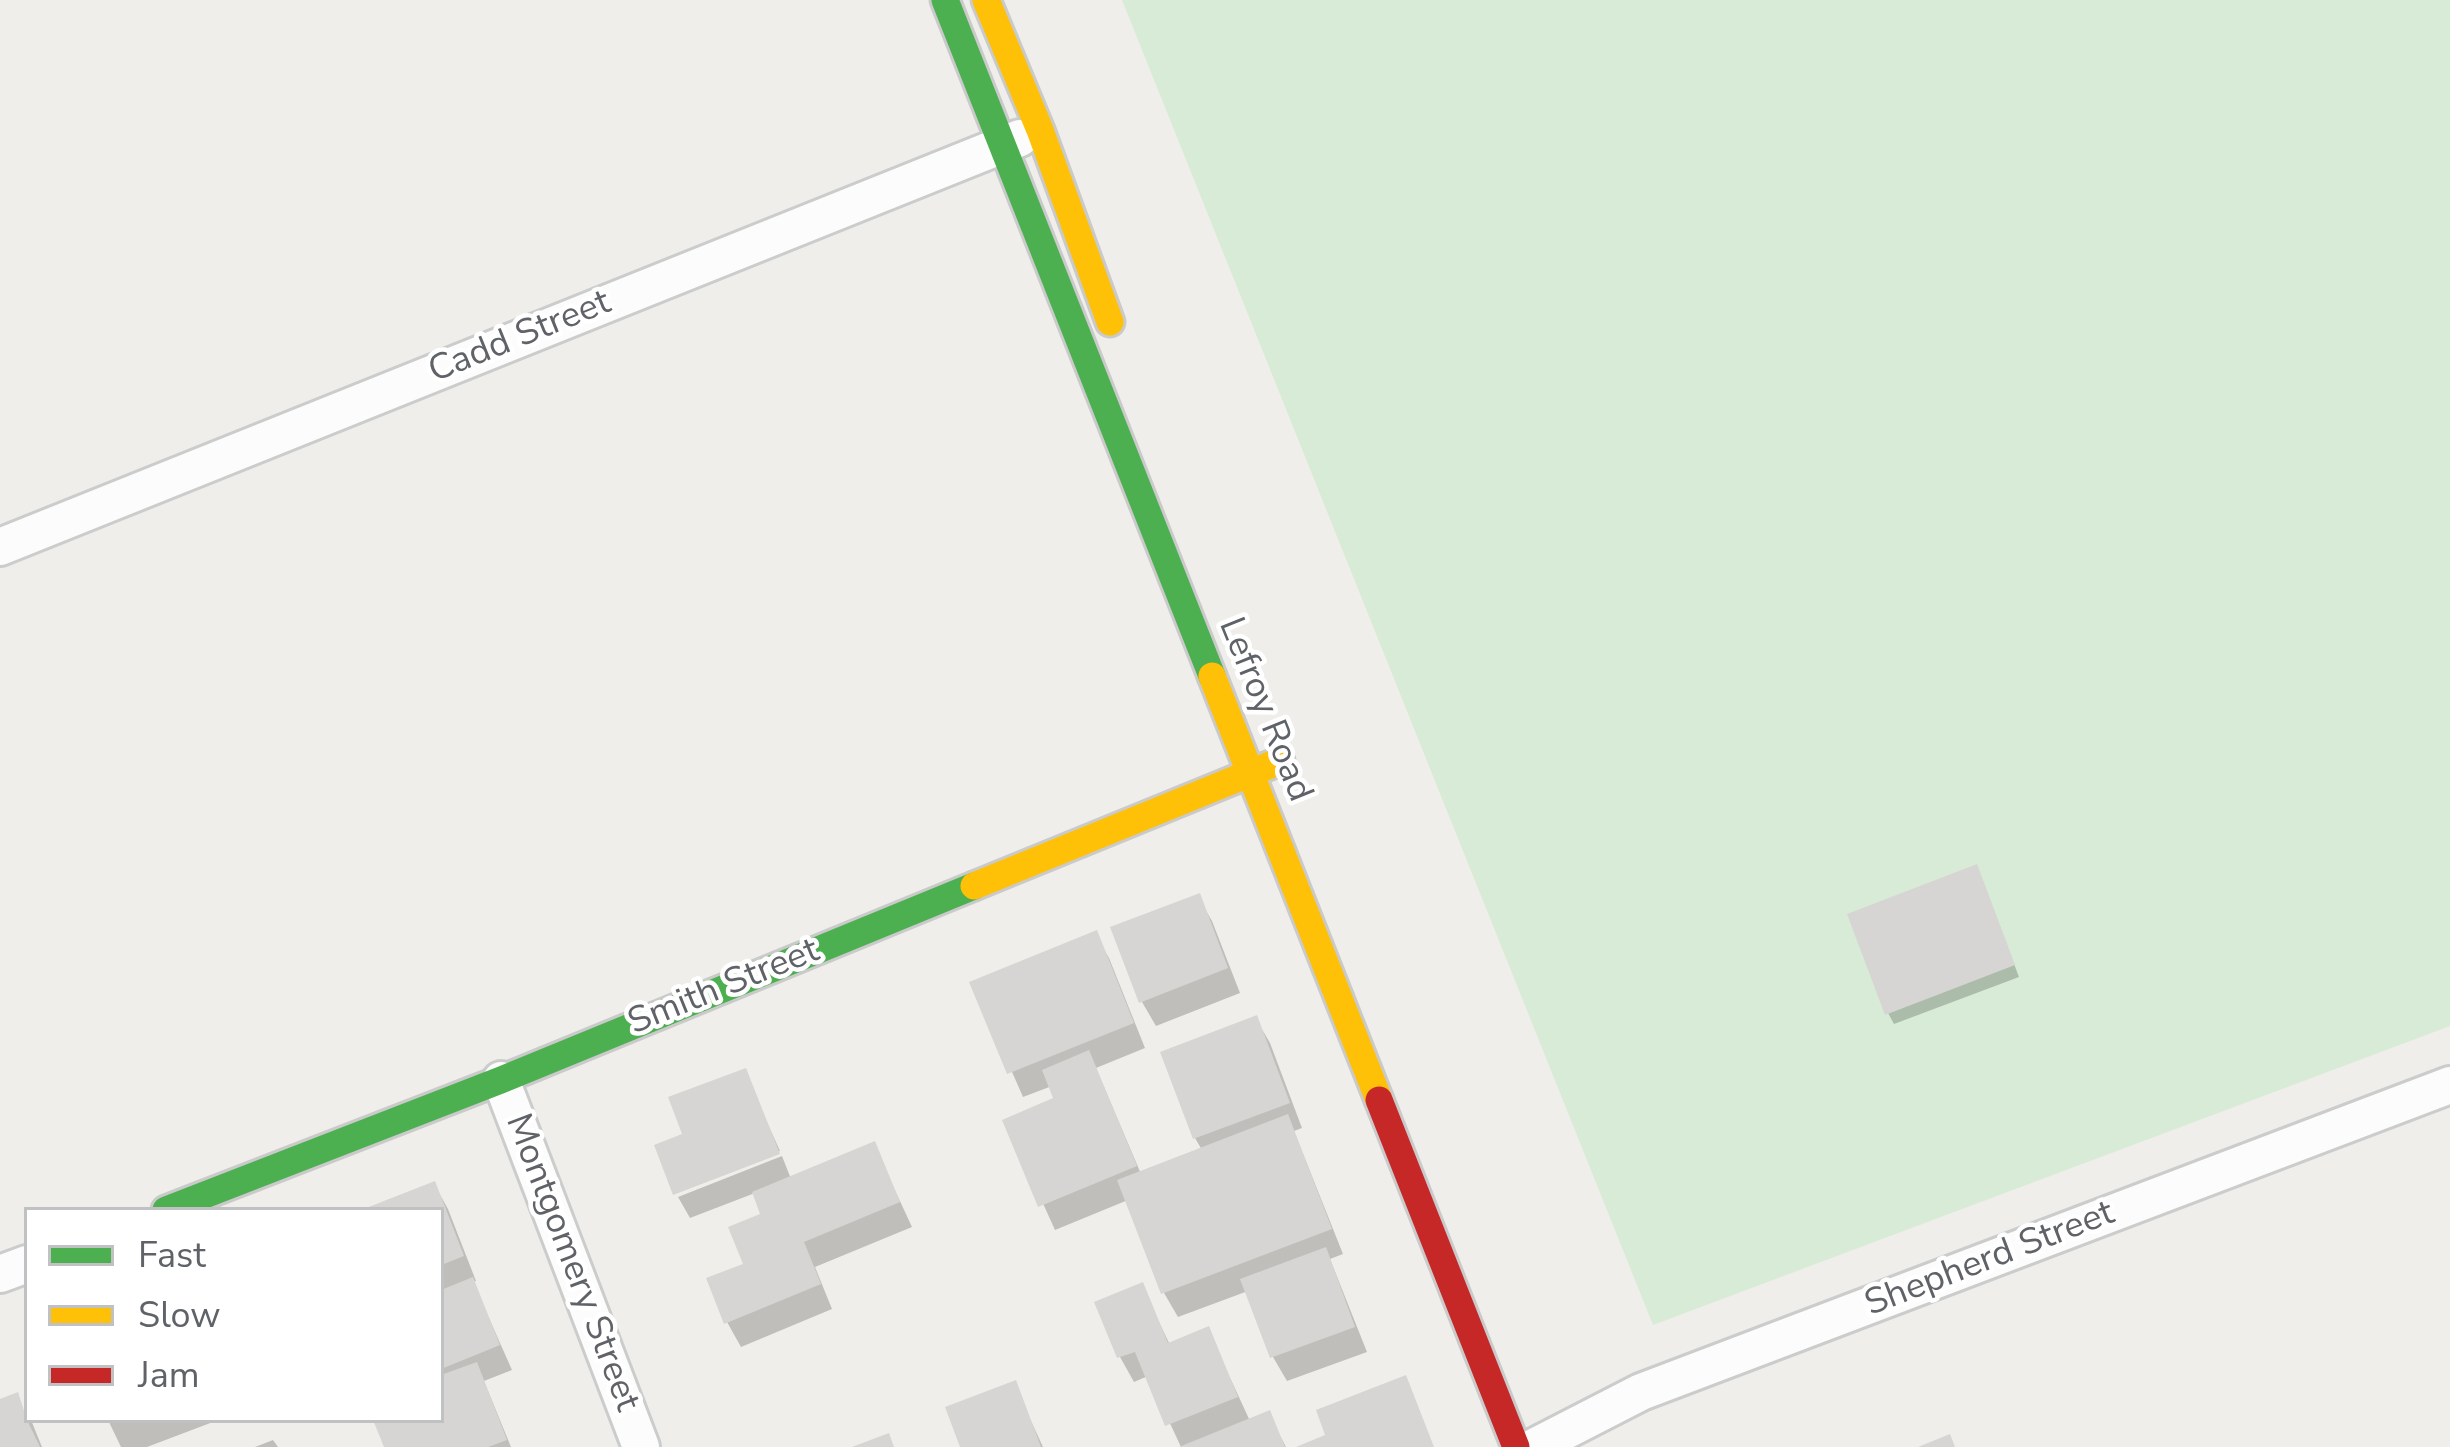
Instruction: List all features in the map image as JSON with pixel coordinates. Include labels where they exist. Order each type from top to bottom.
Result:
[{"type":"street","name":"Lefroy Road","points":[[945,0],[1250,773],[1538,1440]]},
{"type":"street","points":[[986,0],[1040,130],[1118,344]]},
{"type":"street","name":"Cadd Street","points":[[0,547],[1040,130]]},
{"type":"street","name":"Smith Street","points":[[174,1207],[501,1080],[1280,761]]},
{"type":"street","name":"Montgomery Street","points":[[501,1080],[641,1447]]},
{"type":"street","name":"Shepherd Street","points":[[1538,1440],[1641,1392],[2450,1084]]},
{"type":"green space","points":[[1122,0],[2450,0],[2450,1026],[1653,1325]]},
{"type":"building","points":[[1977,864],[2015,965],[1885,1015],[1847,914]]},
{"type":"building","points":[[1200,893],[1228,968],[1139,1003],[1110,927]]},
{"type":"building","points":[[1097,930],[1134,1023],[1007,1074],[969,982]]},
{"type":"building","points":[[1257,1015],[1290,1103],[1193,1139],[1160,1052]]},
{"type":"building","points":[[1089,1050],[1137,1166],[1038,1207],[1002,1120],[1053,1098],[1042,1070]]},
{"type":"building","points":[[746,1068],[780,1154],[673,1195],[654,1145],[682,1134],[668,1097]]},
{"type":"building","points":[[1288,1114],[1332,1229],[1161,1294],[1117,1180]]},
{"type":"building","points":[[875,1141],[900,1202],[804,1242],[821,1284],[724,1324],[706,1278],[743,1264],[728,1227],[760,1214],[752,1192]]},
{"type":"building","points":[[435,1181],[464,1256],[444,1264],[444,1207],[369,1207]]},
{"type":"building","points":[[1326,1247],[1355,1327],[1270,1358],[1240,1279]]},
{"type":"building","points":[[473,1277],[500,1345],[444,1368],[444,1289]]},
{"type":"building","points":[[1143,1282],[1168,1343],[1209,1326],[1238,1397],[1165,1426],[1135,1352],[1117,1358],[1094,1302]]},
{"type":"building","points":[[477,1362],[507,1440],[488,1447],[384,1447],[374,1423],[444,1423],[444,1374]]},
{"type":"building","points":[[1406,1375],[1434,1447],[1296,1447],[1325,1435],[1316,1410]]},
{"type":"building","points":[[1016,1380],[1041,1447],[960,1447],[945,1407]]},
{"type":"building","points":[[18,1392],[24,1423],[28,1423],[40,1447],[0,1447],[0,1399]]},
{"type":"building","points":[[1270,1410],[1285,1447],[1179,1447]]},
{"type":"building","points":[[889,1433],[894,1447],[852,1447]]},
{"type":"building","points":[[1950,1434],[1955,1447],[1918,1447]]},
{"type":"traffic: fast","points":[[945,0],[1212,676]]},
{"type":"traffic: fast","points":[[174,1207],[501,1080],[974,886]]},
{"type":"traffic: slow","points":[[986,0],[1040,130],[1110,322]]},
{"type":"traffic: slow","points":[[1212,676],[1379,1100]]},
{"type":"traffic: slow","points":[[974,886],[1280,761]]},
{"type":"traffic: jam","points":[[1379,1100],[1516,1447]]}]
